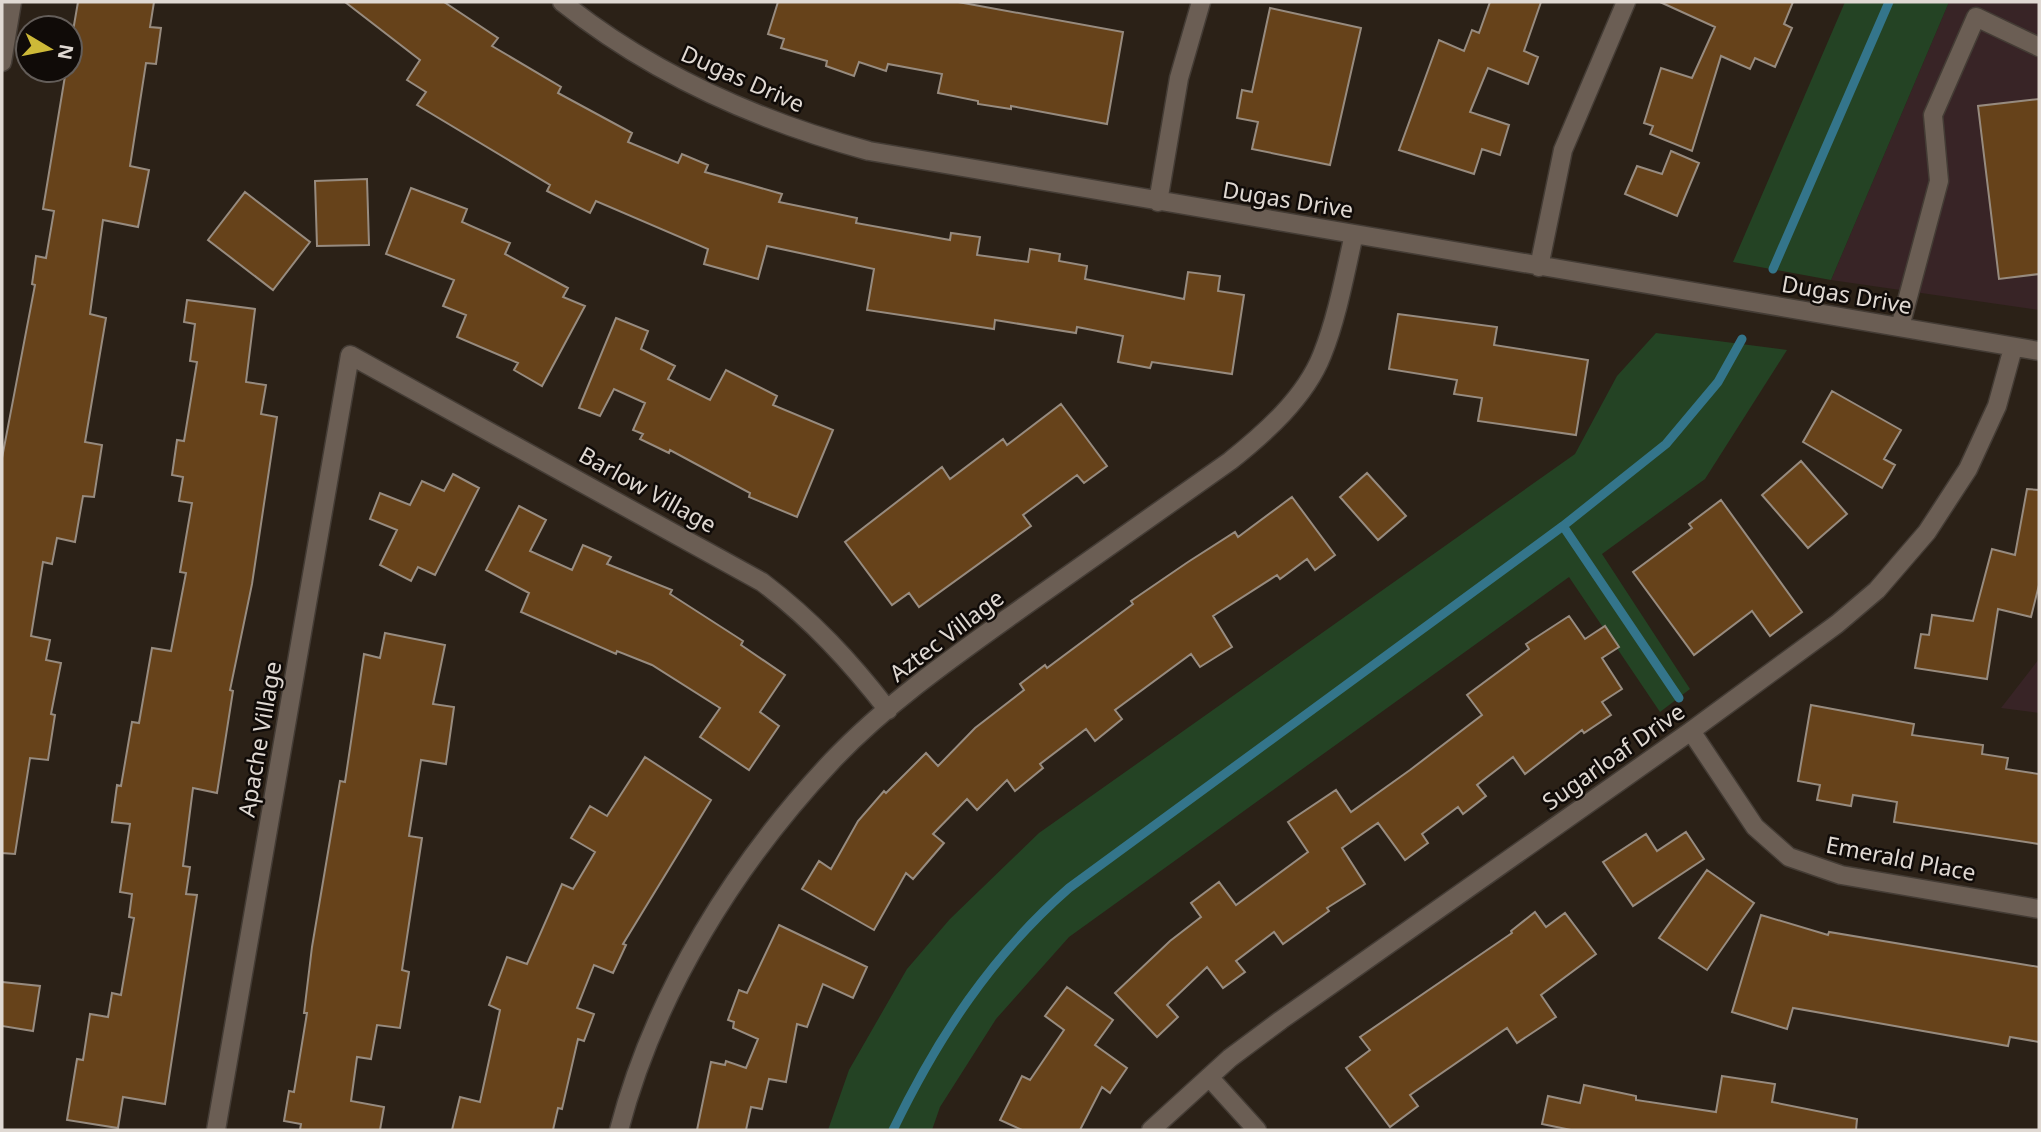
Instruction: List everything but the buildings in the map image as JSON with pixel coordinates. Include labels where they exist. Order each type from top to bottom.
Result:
[{"type":"street","points":[[2,62],[12,2]]},
{"type":"street","name":"Dugas Drive","points":[[562,2],[585,21],[668,73],[790,128],[891,156],[2039,351]]},
{"type":"street","points":[[1158,202],[1178,78],[1201,2]]},
{"type":"street","points":[[1539,267],[1563,150],[1626,2]]},
{"type":"street","points":[[1900,327],[1939,181],[1933,115],[1979,9],[2039,47]]},
{"type":"street","name":"Aztec Village","points":[[619,1130],[628,1097],[670,993],[712,917],[754,856],[832,761],[888,710],[951,658],[1252,444],[1293,401],[1322,355],[1354,234]]},
{"type":"street","name":"Sugarloaf Drive","points":[[1151,1130],[1209,1077],[1281,1020],[1691,731],[1837,624],[1900,566],[1927,532],[1968,469],[1997,406],[2013,348]]},
{"type":"street","name":"Barlow Village","points":[[350,355],[762,582],[802,612],[837,647],[888,710]]},
{"type":"street","name":"Apache Village","points":[[216,1130],[350,355]]},
{"type":"street","name":"Emerald Place","points":[[1691,731],[1755,827],[1789,857],[1841,875],[2039,909]]},
{"type":"street","points":[[1209,1077],[1257,1130]]},
{"type":"shaded area","points":[[1949,2],[2039,2],[2039,310],[1831,280]]},
{"type":"shaded area","points":[[2039,659],[2039,713],[2001,708]]},
{"type":"green space","points":[[1845,2],[1949,2],[1831,280],[1733,262]]},
{"type":"green space","points":[[1656,333],[1787,350],[1705,479],[1602,554],[1690,689],[1660,712],[1569,577],[1069,937],[996,1019],[940,1107],[932,1130],[828,1130],[849,1070],[907,969],[950,919],[1039,833],[1575,454],[1617,376]]},
{"type":"waterway","points":[[1773,269],[1889,2]]},
{"type":"waterway","points":[[893,1130],[948,1030],[991,970],[1041,914],[1069,888],[1563,526],[1666,444],[1718,382],[1742,339]]},
{"type":"waterway","points":[[1563,526],[1679,698]]}]
